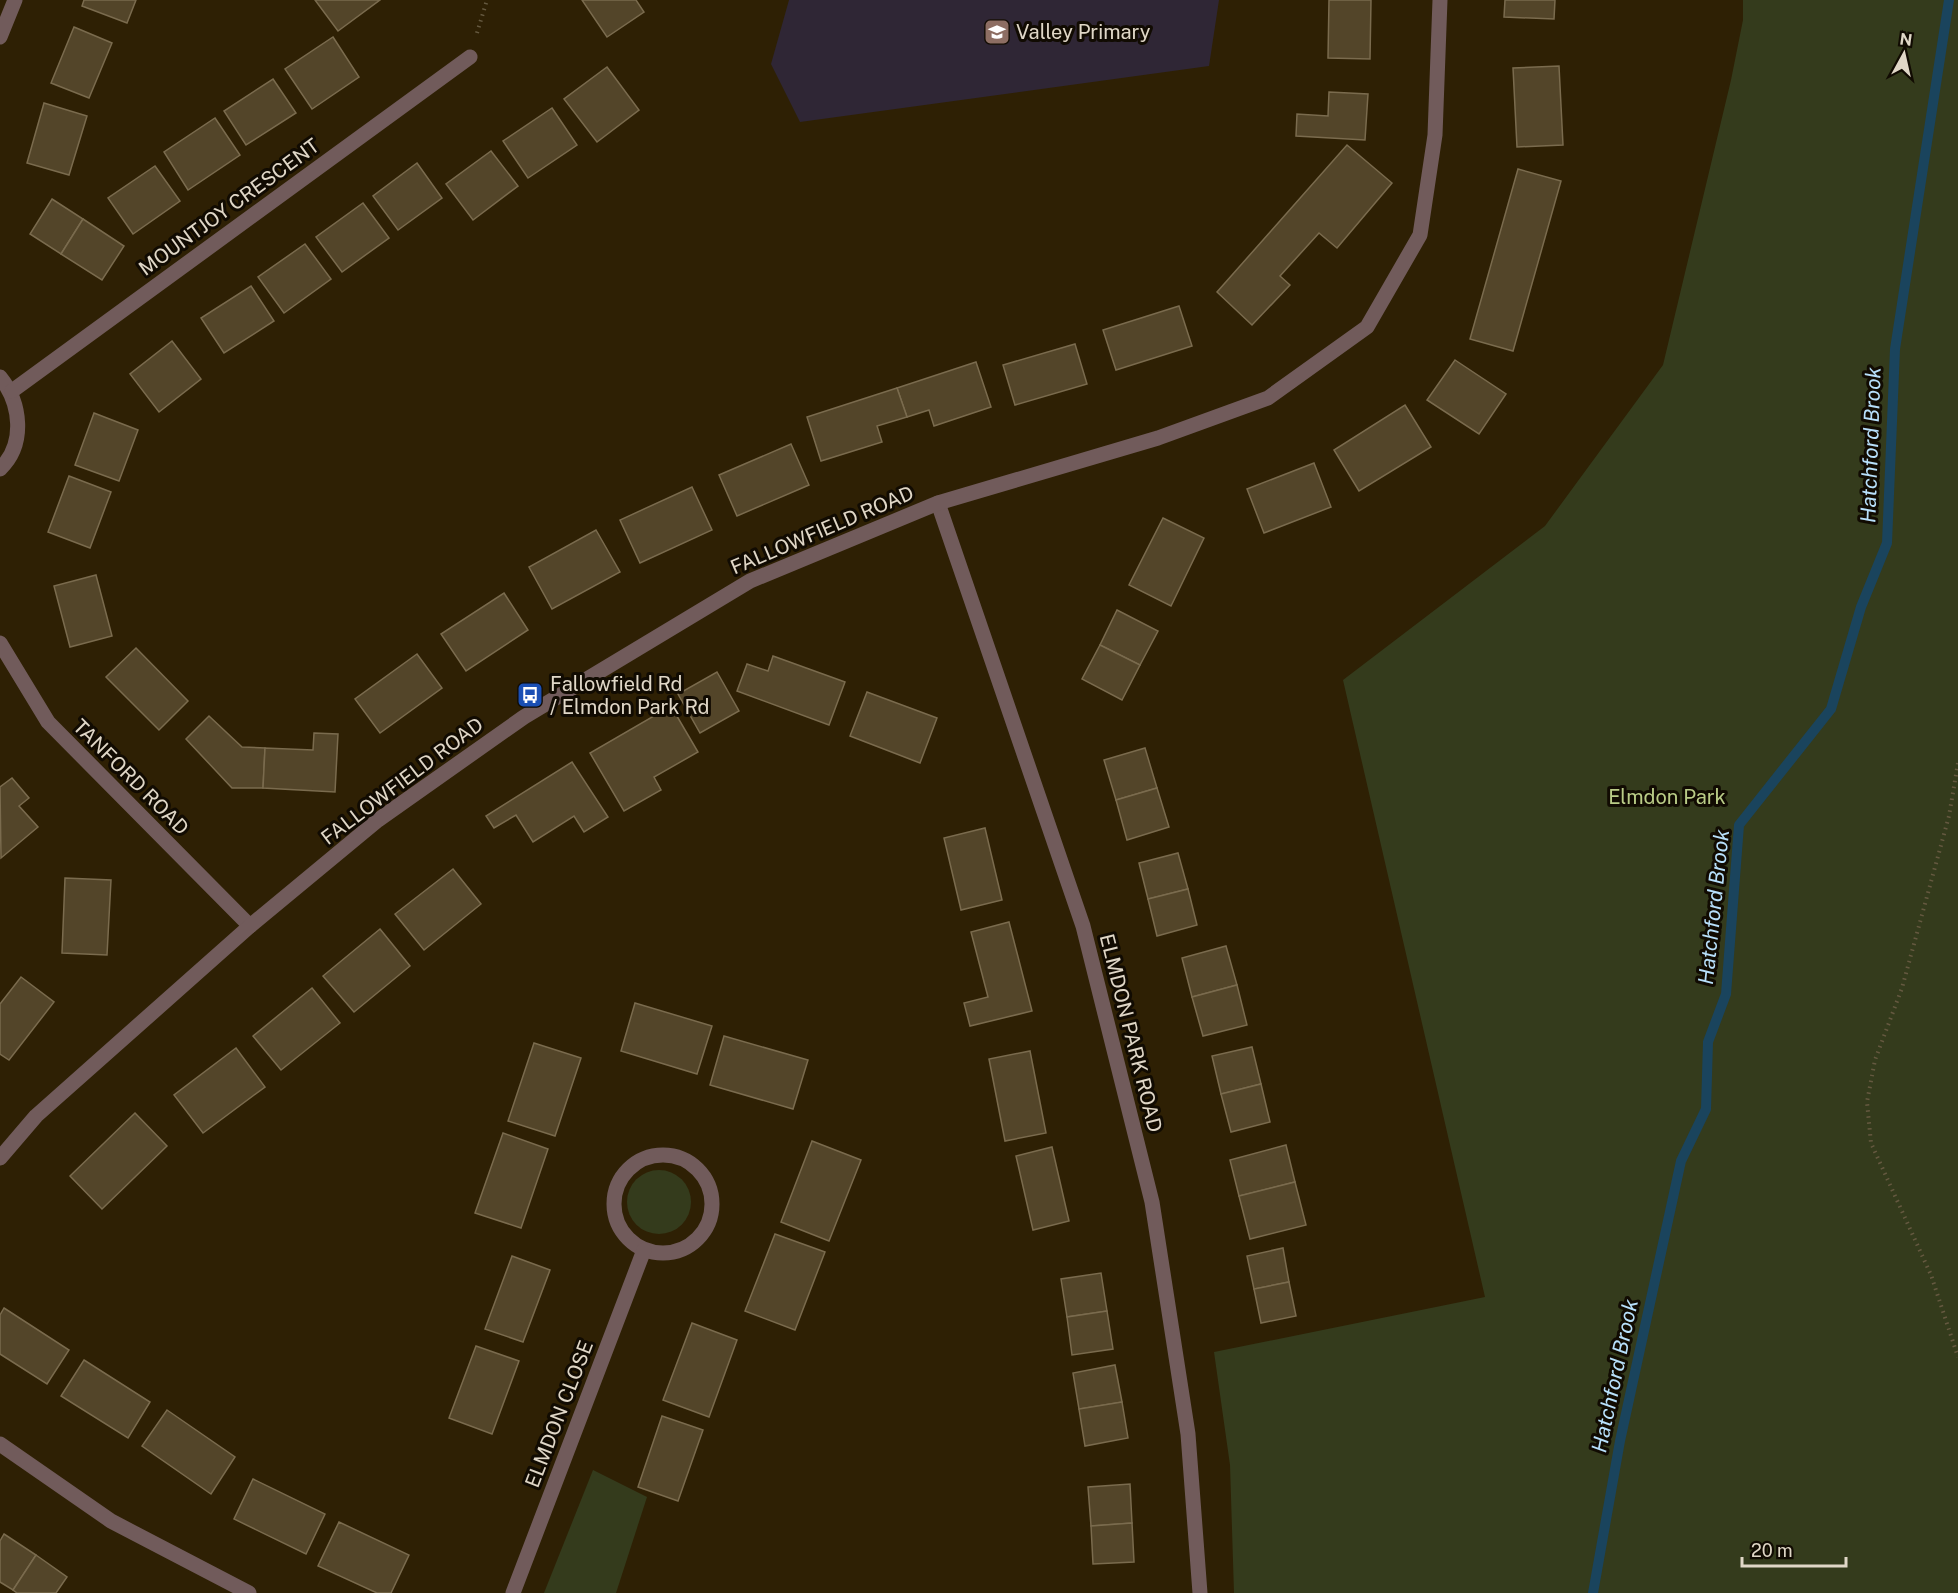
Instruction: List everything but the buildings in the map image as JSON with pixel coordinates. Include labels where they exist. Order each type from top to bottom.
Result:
[{"type":"street","points":[[0,36],[15,0]]},
{"type":"street","name":"FALLOWFIELD ROAD","points":[[0,1158],[36,1116],[250,926],[378,820],[524,717],[750,581],[938,503],[1158,438],[1268,398],[1367,327],[1420,235],[1436,135],[1440,0]]},
{"type":"street","name":"MOUNTJOY CRESCENT","points":[[12,391],[470,57]]},
{"type":"street","points":[[0,377],[12,391],[20,430],[8,462],[0,470]]},
{"type":"street","name":"ELMDON PARK ROAD","points":[[938,503],[1083,926],[1152,1202],[1188,1434],[1200,1593]]},
{"type":"street","name":"TANFORD ROAD","points":[[0,643],[48,723],[250,926]]},
{"type":"street","points":[[662,1155],[681,1158],[698,1169],[709,1185],[713,1204],[709,1223],[698,1239],[682,1251],[663,1254],[644,1250],[628,1240],[617,1224],[612,1205],[616,1186],[627,1170],[643,1158],[662,1155]]},
{"type":"street","name":"ELMDON CLOSE","points":[[513,1593],[644,1250]]},
{"type":"street","points":[[0,1444],[111,1521],[249,1593]]},
{"type":"path","points":[[470,57],[487,0]]},
{"type":"path","points":[[1958,763],[1949,816],[1902,988],[1875,1060],[1867,1102],[1871,1143],[1931,1275],[1958,1356]]},
{"type":"shaded area","name":"Valley Primary","points":[[789,0],[1219,0],[1209,66],[800,122],[771,64]]},
{"type":"green space","name":"Elmdon Park","points":[[1743,0],[1958,0],[1958,1593],[1234,1593],[1230,1465],[1214,1352],[1485,1297],[1343,680],[1545,526],[1663,365],[1731,80],[1743,20]]},
{"type":"green space","points":[[659,1170],[677,1175],[682,1179],[686,1184],[691,1202],[686,1220],[682,1225],[677,1229],[659,1234],[641,1229],[636,1225],[632,1220],[627,1202],[632,1184],[636,1179],[641,1175]]},
{"type":"green space","points":[[593,1470],[647,1497],[616,1593],[544,1593]]},
{"type":"waterway","name":"Hatchford Brook","points":[[1593,1593],[1620,1441],[1681,1161],[1706,1109],[1708,1042],[1726,994],[1739,825],[1831,709],[1861,607],[1887,543],[1895,349],[1949,0]]},
{"type":"place","name":"Valley Primary","points":[[997,32]]},
{"type":"place","name":"Fallowfield Rd / Elmdon Park Rd","points":[[530,695]]}]
